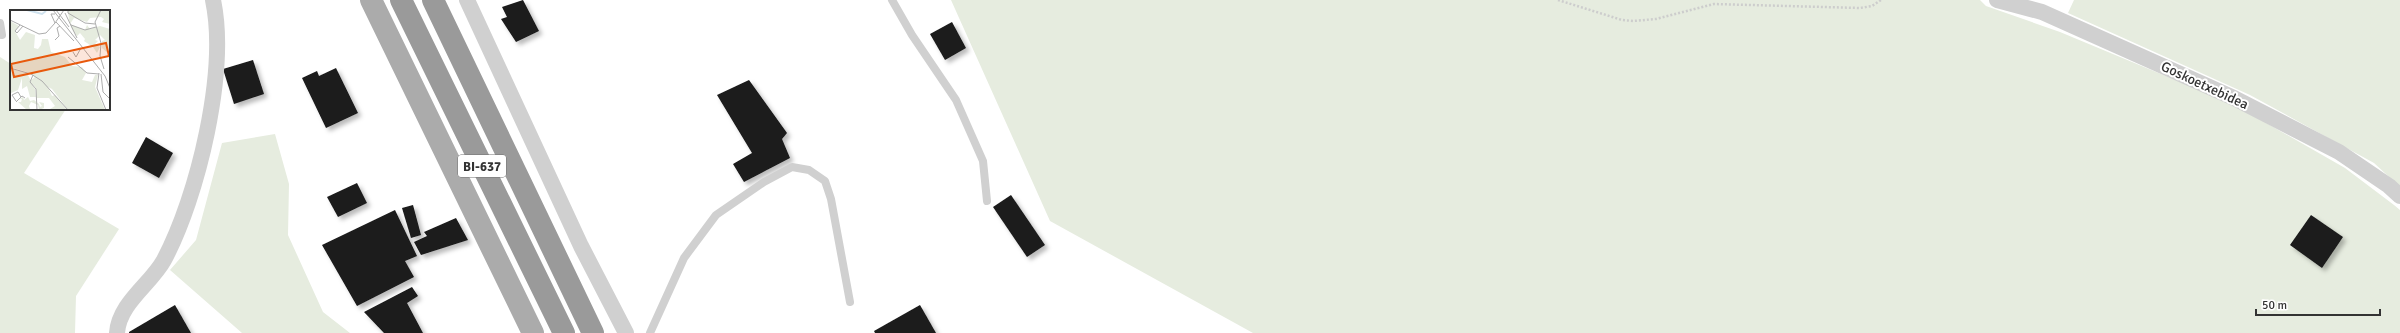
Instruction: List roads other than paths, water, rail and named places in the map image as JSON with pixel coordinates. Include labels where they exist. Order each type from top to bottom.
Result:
[{"type":"highway","name":"BI-637","points":[[400,0],[564,333]]},
{"type":"highway","name":"BI-637","points":[[433,0],[593,333]]},
{"type":"main road","points":[[371,0],[532,333]]},
{"type":"street","points":[[117,333],[124,310],[163,261],[182,222],[195,179],[210,114],[218,62],[216,17],[213,0]]},
{"type":"street","points":[[467,0],[582,246],[626,333]]},
{"type":"street","name":"Goskoetxebidea","points":[[1997,0],[2042,12],[2234,98],[2339,152],[2389,186],[2400,196]]},
{"type":"lane","points":[[892,0],[912,35],[956,100],[983,161],[988,201]]},
{"type":"lane","points":[[0,23],[2,35]]},
{"type":"lane","points":[[650,333],[684,258],[716,215],[764,182],[792,167],[809,170],[825,181],[831,199],[850,302]]}]
